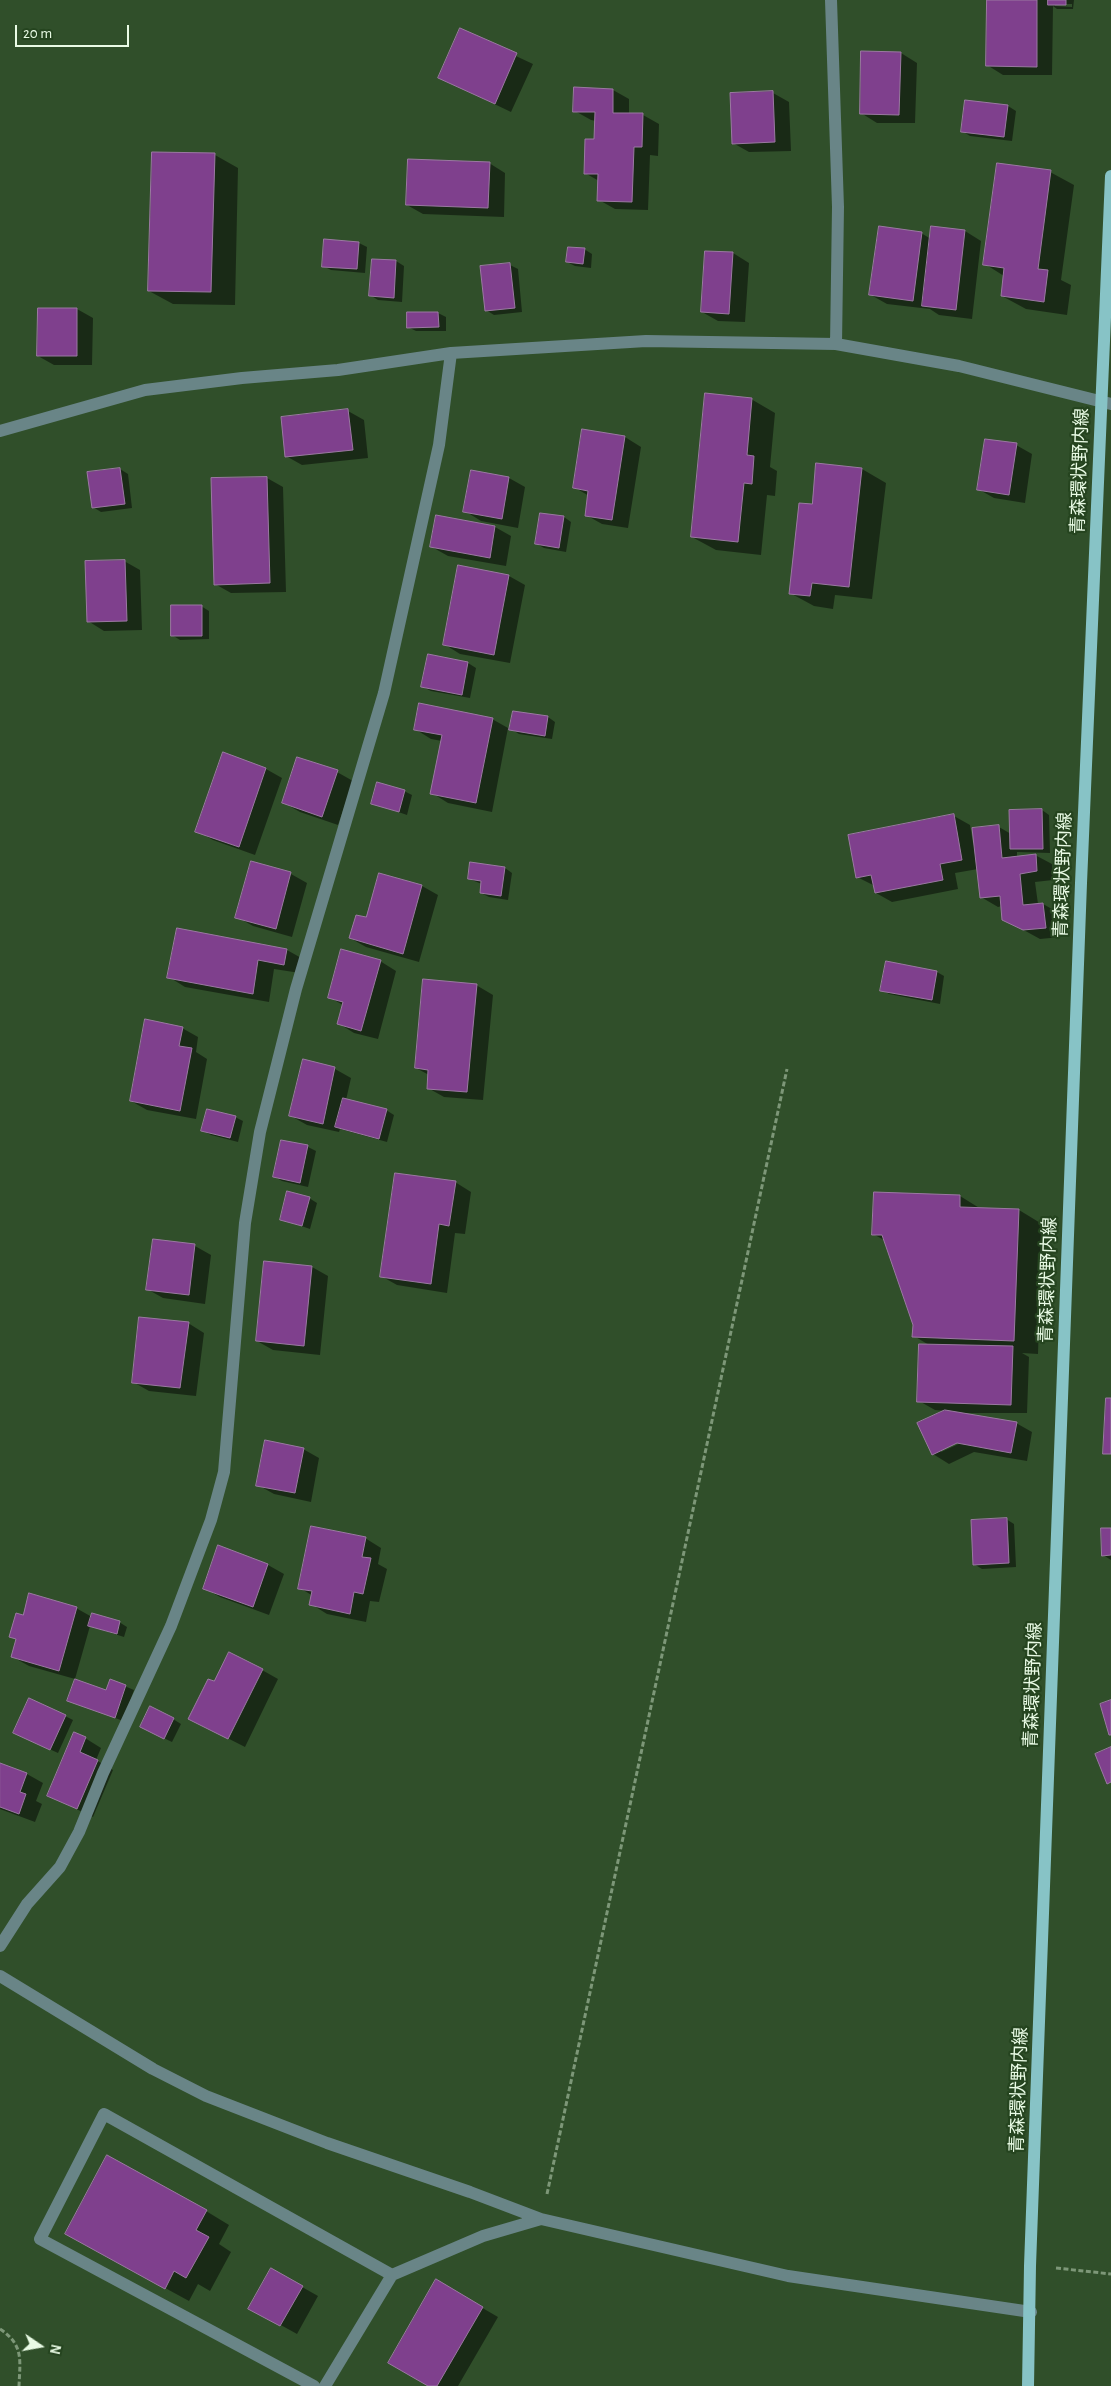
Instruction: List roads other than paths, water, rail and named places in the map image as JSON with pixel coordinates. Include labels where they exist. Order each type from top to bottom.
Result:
[{"type":"main road","name":"青森環状野内線","points":[[1028,2386],[1031,2312],[1030,2266],[1106,402],[1111,176]]},
{"type":"street","points":[[831,0],[838,207],[836,344]]},
{"type":"street","points":[[0,431],[144,390],[242,378],[338,370],[451,353],[646,342],[836,344],[959,366],[1106,402]]},
{"type":"street","points":[[0,1946],[27,1904],[60,1867],[79,1832],[171,1626],[211,1520],[224,1472],[245,1224],[260,1132],[296,990],[384,693],[439,445],[451,353]]},
{"type":"street","points":[[0,1976],[153,2069],[206,2096],[327,2143],[470,2192],[541,2219],[788,2276],[1031,2312]]},
{"type":"street","points":[[314,2386],[40,2239],[104,2114],[392,2275]]},
{"type":"street","points":[[325,2386],[392,2275],[484,2236],[541,2219]]}]
